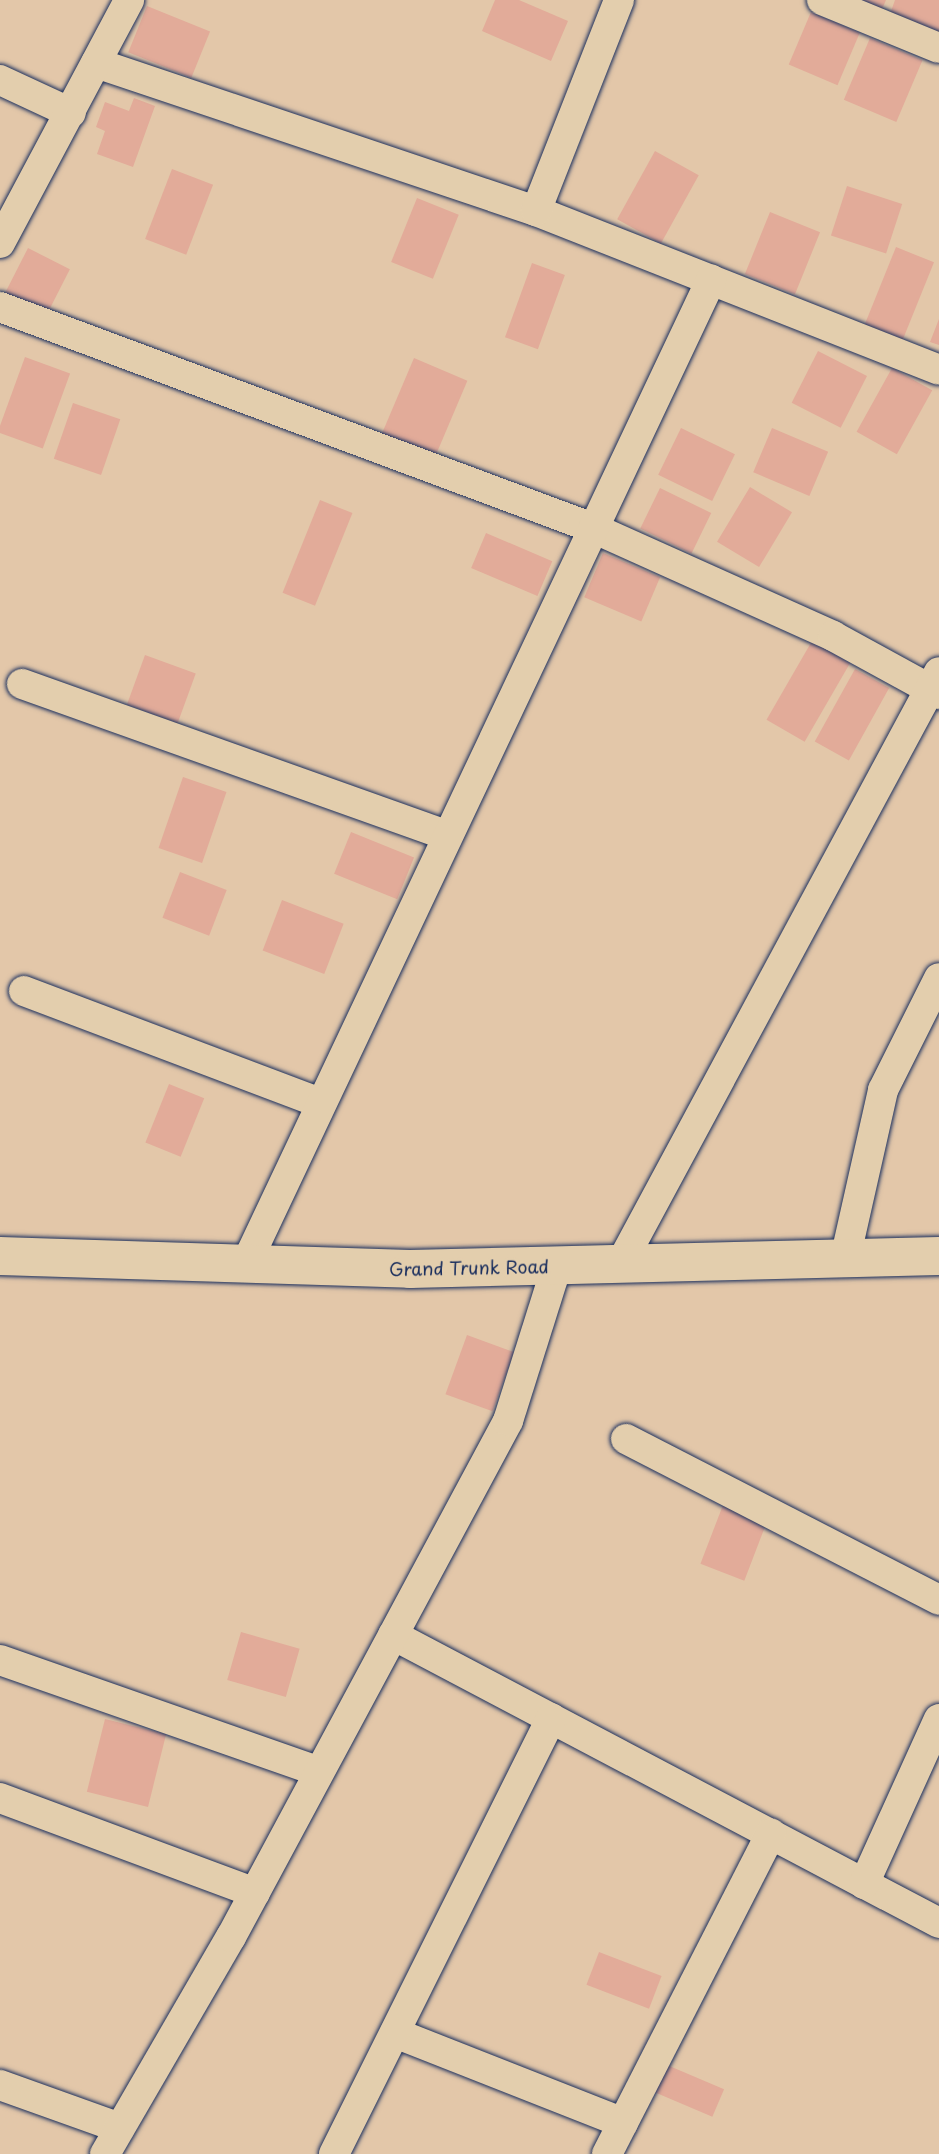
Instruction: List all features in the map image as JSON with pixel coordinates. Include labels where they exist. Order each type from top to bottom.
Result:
[{"type":"main road","name":"Grand Trunk Road","points":[[0,1256],[245,1266],[557,1266],[939,1256]]},
{"type":"street","points":[[0,243],[71,113],[128,0]]},
{"type":"street","points":[[536,211],[619,0]]},
{"type":"street","points":[[822,0],[939,48]]},
{"type":"street","points":[[96,63],[536,211],[939,370]]},
{"type":"street","points":[[0,80],[71,113]]},
{"type":"street","points":[[245,1266],[711,280]]},
{"type":"street","points":[[0,307],[593,528],[936,685],[620,1265]]},
{"type":"street","points":[[22,684],[447,835]]},
{"type":"street","points":[[845,1259],[883,1090],[939,978]]},
{"type":"street","points":[[24,991],[320,1103]]},
{"type":"street","points":[[105,2154],[255,1893],[508,1421],[557,1266]]},
{"type":"street","points":[[626,1439],[939,1600]]},
{"type":"street","points":[[393,1635],[939,1923]]},
{"type":"street","points":[[0,1660],[319,1772]]},
{"type":"street","points":[[334,2154],[551,1718]]},
{"type":"street","points":[[864,1884],[937,1732]]},
{"type":"street","points":[[0,1798],[255,1893]]},
{"type":"street","points":[[607,2154],[771,1834]]},
{"type":"street","points":[[395,2033],[623,2123]]},
{"type":"street","points":[[0,2085],[120,2128]]},
{"type":"building","points":[[495,0],[519,0],[568,21],[551,61],[482,31]]},
{"type":"building","points":[[846,0],[886,0],[880,14]]},
{"type":"building","points":[[895,0],[939,0],[939,35],[889,17]]},
{"type":"building","points":[[147,6],[210,31],[191,78],[128,52]]},
{"type":"building","points":[[811,12],[860,33],[838,85],[789,64]]},
{"type":"building","points":[[870,38],[922,60],[896,122],[844,100]]},
{"type":"building","points":[[134,98],[155,106],[133,167],[97,154],[105,131],[96,127],[105,102],[129,111]]},
{"type":"building","points":[[655,151],[699,175],[661,243],[617,219]]},
{"type":"building","points":[[172,169],[213,185],[186,255],[145,239]]},
{"type":"building","points":[[847,186],[902,204],[886,253],[831,235]]},
{"type":"building","points":[[417,198],[459,215],[433,279],[391,262]]},
{"type":"building","points":[[770,212],[820,232],[795,294],[745,274]]},
{"type":"building","points":[[896,247],[934,262],[900,346],[862,330]]},
{"type":"building","points":[[28,248],[70,269],[45,318],[3,297]]},
{"type":"building","points":[[532,263],[565,275],[538,349],[505,337]]},
{"type":"building","points":[[939,319],[939,345],[930,342]]},
{"type":"building","points":[[818,351],[867,376],[841,428],[792,403]]},
{"type":"building","points":[[25,357],[70,373],[43,449],[0,433],[0,426]]},
{"type":"building","points":[[414,358],[467,381],[435,456],[382,433]]},
{"type":"building","points":[[892,368],[932,390],[897,454],[857,432]]},
{"type":"building","points":[[73,403],[120,419],[101,475],[54,459]]},
{"type":"building","points":[[681,428],[735,454],[712,501],[658,475]]},
{"type":"building","points":[[772,428],[828,452],[809,496],[753,472]]},
{"type":"building","points":[[750,487],[792,512],[759,567],[717,542]]},
{"type":"building","points":[[660,488],[711,513],[692,553],[640,528]]},
{"type":"building","points":[[320,500],[352,513],[315,606],[283,593]]},
{"type":"building","points":[[486,533],[552,561],[537,596],[471,568]]},
{"type":"building","points":[[603,553],[660,577],[641,621],[584,597]]},
{"type":"building","points":[[812,641],[850,663],[805,742],[766,720]]},
{"type":"building","points":[[145,655],[196,673],[178,723],[127,705]]},
{"type":"building","points":[[855,669],[889,688],[849,761],[815,742]]},
{"type":"building","points":[[183,777],[226,792],[202,863],[159,848]]},
{"type":"building","points":[[351,832],[414,857],[397,899],[334,874]]},
{"type":"building","points":[[180,872],[227,890],[209,936],[162,918]]},
{"type":"building","points":[[282,900],[344,924],[324,974],[263,950]]},
{"type":"building","points":[[169,1084],[204,1098],[181,1157],[145,1142]]},
{"type":"building","points":[[467,1335],[514,1352],[492,1411],[445,1394]]},
{"type":"building","points":[[723,1505],[767,1522],[744,1581],[700,1564]]},
{"type":"building","points":[[241,1632],[300,1649],[286,1697],[227,1680]]},
{"type":"building","points":[[105,1719],[166,1734],[148,1807],[87,1792]]},
{"type":"building","points":[[599,1952],[662,1976],[649,2009],[586,1985]]},
{"type":"building","points":[[667,2065],[724,2089],[712,2117],[655,2093]]}]
